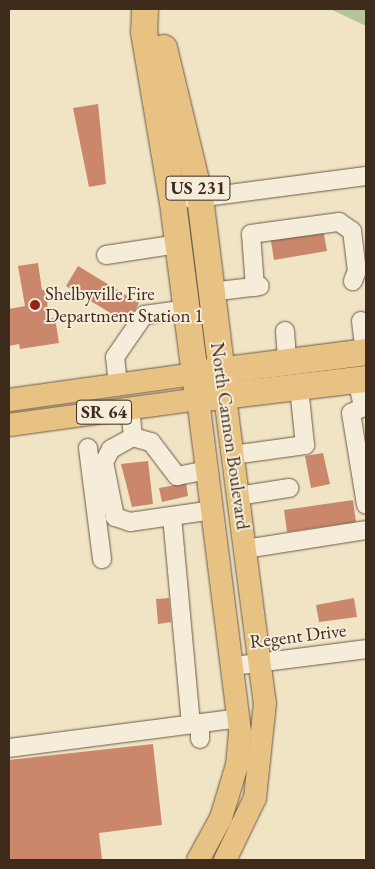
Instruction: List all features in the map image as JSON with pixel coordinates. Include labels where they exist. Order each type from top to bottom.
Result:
[{"type":"highway","name":"North Cannon Boulevard","points":[[145,9],[144,32],[167,198],[179,244],[197,387]]},
{"type":"highway","name":"North Cannon Boulevard","points":[[153,9],[200,197],[210,292],[225,397]]},
{"type":"highway","points":[[197,387],[221,371],[366,352]]},
{"type":"highway","points":[[197,387],[225,397],[362,380]]},
{"type":"main road","name":"SR 64","points":[[9,400],[118,385],[197,387]]},
{"type":"main road","name":"SR 64","points":[[9,425],[130,408],[197,387]]},
{"type":"main road","name":"North Cannon Boulevard","points":[[197,387],[234,666],[239,718],[237,765],[221,818],[198,860]]},
{"type":"main road","name":"North Cannon Boulevard","points":[[225,397],[265,703],[261,775],[245,824],[225,860]]},
{"type":"street","points":[[167,198],[200,197],[366,176]]},
{"type":"street","points":[[210,292],[257,287],[251,234],[339,222],[352,231],[357,271],[354,280]]},
{"type":"street","points":[[106,255],[179,244]]},
{"type":"street","points":[[118,385],[115,357],[144,315],[187,309]]},
{"type":"street","points":[[361,321],[366,352]]},
{"type":"street","points":[[285,331],[288,362]]},
{"type":"street","points":[[362,380],[363,407],[351,413],[366,505]]},
{"type":"street","points":[[233,455],[305,446],[299,388]]},
{"type":"street","points":[[40,396],[43,420]]},
{"type":"street","points":[[130,408],[133,437]]},
{"type":"street","points":[[208,470],[177,476],[151,442],[133,437],[111,449],[104,462],[116,517],[130,522],[213,510]]},
{"type":"street","points":[[88,448],[102,559]]},
{"type":"street","points":[[238,496],[289,488]]},
{"type":"street","points":[[172,516],[197,729]]},
{"type":"street","points":[[246,549],[366,530]]},
{"type":"street","name":"Regent Drive","points":[[234,666],[366,649]]},
{"type":"street","points":[[9,748],[197,729],[239,718]]},
{"type":"green space","points":[[330,9],[366,9],[366,26]]},
{"type":"building","points":[[98,104],[106,184],[89,187],[73,108]]},
{"type":"building","points":[[323,229],[327,251],[274,260],[270,235]]},
{"type":"building","name":"Shelbyville Fire Department Station 1","points":[[38,263],[42,290],[48,289],[47,319],[55,318],[59,343],[20,349],[19,344],[9,346],[9,309],[25,306],[18,266]]},
{"type":"building","points":[[78,266],[139,303],[127,323],[66,286]]},
{"type":"building","points":[[323,453],[330,484],[311,488],[305,456]]},
{"type":"building","points":[[148,461],[153,504],[132,507],[121,464]]},
{"type":"building","points":[[186,483],[188,496],[162,502],[159,488]]},
{"type":"building","points":[[353,500],[356,522],[287,532],[284,510]]},
{"type":"building","points":[[169,598],[171,622],[158,624],[156,599]]},
{"type":"building","points":[[354,598],[357,617],[319,622],[316,605]]},
{"type":"building","points":[[153,744],[162,825],[99,833],[102,860],[9,860],[9,760]]},
{"type":"place","name":"Shelbyville Fire Department Station 1","points":[[35,305]]}]
